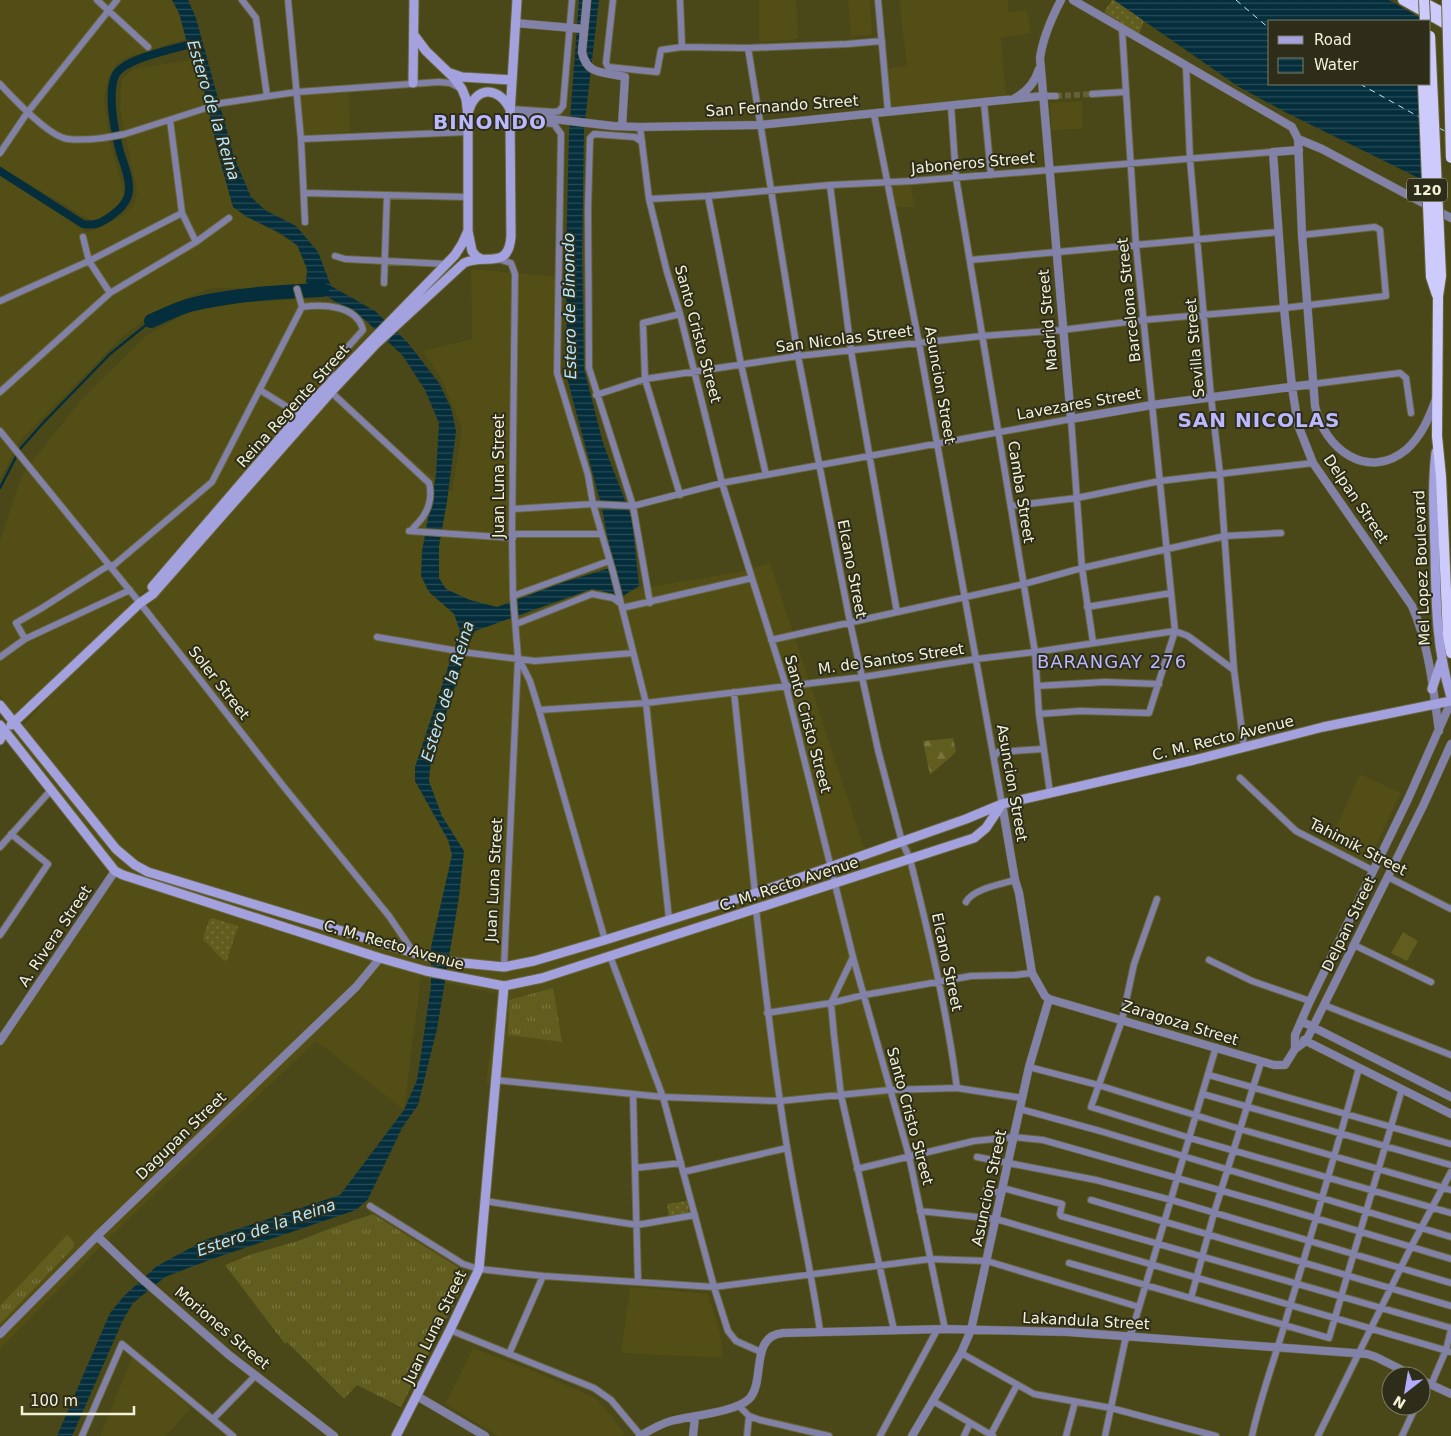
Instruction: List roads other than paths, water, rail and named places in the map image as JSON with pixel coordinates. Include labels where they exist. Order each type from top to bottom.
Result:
[{"type":"highway","points":[[1403,0],[1451,27]]},
{"type":"highway","points":[[1419,0],[1451,17]]},
{"type":"highway","points":[[1424,0],[1425,20]]},
{"type":"highway","name":"120","points":[[1447,0],[1451,158]]},
{"type":"highway","name":"Mel Lopez Boulevard","points":[[1431,58],[1441,276],[1438,296],[1437,436],[1441,477],[1448,636],[1451,653]]},
{"type":"highway","name":"Mel Lopez Boulevard","points":[[1423,85],[1431,277],[1438,296]]},
{"type":"main road","points":[[414,0],[414,83]]},
{"type":"main road","points":[[414,35],[426,51],[462,89],[466,99],[468,117],[468,231],[471,249],[481,259],[498,259],[506,253],[510,241],[510,112],[517,0]]},
{"type":"main road","points":[[445,70],[462,77],[512,80]]},
{"type":"main road","points":[[468,117],[474,98],[483,92],[492,92],[499,96],[504,100],[510,112]]},
{"type":"main road","name":"Reina Regente Street","points":[[140,603],[153,585],[300,414],[331,381],[391,325],[446,264],[460,247],[468,231]]},
{"type":"main road","name":"Reina Regente Street","points":[[391,325],[464,263],[481,259]]},
{"type":"main road","name":"Reina Regente Street","points":[[1,729],[14,722],[140,603],[161,586],[333,394],[374,342]]},
{"type":"main road","name":"Mel Lopez Boulevard","points":[[1437,436],[1433,476],[1437,617],[1441,662],[1451,700]]},
{"type":"main road","points":[[1432,689],[1441,662]]},
{"type":"main road","name":"C. M. Recto Avenue","points":[[0,704],[116,850],[135,865],[148,872],[414,953],[453,962],[504,967],[605,940],[755,893],[966,819],[1002,804],[1323,727],[1435,705],[1451,700]]},
{"type":"main road","points":[[0,740],[1,729]]},
{"type":"main road","name":"C. M. Recto Avenue","points":[[1,729],[115,871],[142,882],[380,958],[426,971],[504,986],[542,978],[974,838],[986,828],[1002,804]]},
{"type":"main road","points":[[966,819],[974,820],[978,826],[978,832],[974,838]]},
{"type":"main road","name":"Juan Luna Street","points":[[396,1436],[479,1269],[504,986]]},
{"type":"street","points":[[97,0],[148,47]]},
{"type":"street","points":[[0,153],[27,113],[117,0]]},
{"type":"street","points":[[242,0],[256,18],[267,96]]},
{"type":"street","points":[[288,0],[301,139],[304,222]]},
{"type":"street","points":[[572,0],[572,27],[562,109],[554,112],[510,112],[512,118],[516,120],[554,124],[561,134],[557,372],[597,504],[601,534],[613,572],[646,703],[669,919]]},
{"type":"street","points":[[587,0],[582,52],[586,65],[591,69],[625,77]]},
{"type":"street","points":[[613,0],[606,63],[608,67],[657,72],[661,50],[682,46],[748,48],[847,44],[882,40]]},
{"type":"street","points":[[680,0],[682,46]]},
{"type":"street","points":[[878,0],[888,112]]},
{"type":"street","name":"Madrid Street","points":[[1062,0],[1042,43],[1040,68],[1071,419],[1082,568],[1093,642]]},
{"type":"street","points":[[1074,0],[1292,127],[1298,139],[1322,148],[1451,218]]},
{"type":"street","points":[[516,23],[584,29]]},
{"type":"street","name":"Barcelona Street","points":[[1039,714],[1080,711],[1149,713],[1175,631],[1136,246],[1122,29]]},
{"type":"street","name":"Elcano Street","points":[[748,48],[798,356],[850,622],[878,750],[902,842],[910,859],[940,981],[957,1088]]},
{"type":"street","name":"Sevilla Street","points":[[1186,66],[1190,159],[1211,397],[1220,474],[1234,670],[1244,747]]},
{"type":"street","points":[[1012,100],[1020,96],[1032,83],[1040,68]]},
{"type":"street","points":[[622,126],[625,69]]},
{"type":"street","points":[[0,84],[27,113],[66,139],[110,137],[125,134],[222,103],[297,92],[444,82],[462,89]]},
{"type":"street","points":[[1092,94],[1125,92]]},
{"type":"street","name":"San Fernando Street","points":[[510,112],[527,116],[640,127],[759,124],[1056,96]]},
{"type":"street","points":[[984,103],[991,175]]},
{"type":"street","name":"Camba Street","points":[[951,106],[956,178],[1035,652],[1039,714],[1050,793]]},
{"type":"street","name":"Asuncion Street","points":[[874,114],[919,343],[1032,973],[1045,996],[1049,999],[1029,1067],[971,1330],[961,1353],[912,1436]]},
{"type":"street","points":[[170,120],[182,213],[196,242]]},
{"type":"street","name":"Santo Cristo Street","points":[[640,127],[649,199],[722,483],[786,686],[852,957],[909,1156],[930,1259],[941,1330]]},
{"type":"street","points":[[301,139],[468,132]]},
{"type":"street","points":[[642,142],[635,137],[594,134],[590,138],[588,208],[589,368],[630,506],[650,602]]},
{"type":"street","name":"Delpan Street","points":[[1298,139],[1306,305],[1313,384],[1317,414],[1325,433],[1348,456],[1370,462],[1392,458],[1406,449],[1426,424],[1437,397]]},
{"type":"street","name":"Jaboneros Street","points":[[649,199],[708,196],[830,185],[956,178],[1299,150]]},
{"type":"street","name":"Delpan Street","points":[[1273,152],[1284,308],[1298,425],[1313,463],[1412,606],[1421,626],[1426,644],[1439,731]]},
{"type":"street","points":[[830,185],[851,351],[897,612]]},
{"type":"street","points":[[304,193],[467,197]]},
{"type":"street","points":[[384,283],[387,194]]},
{"type":"street","points":[[708,196],[741,364],[766,475]]},
{"type":"street","points":[[0,301],[89,261],[182,213]]},
{"type":"street","points":[[0,392],[110,293],[196,242],[229,218]]},
{"type":"street","name":"San Nicolas Street","points":[[596,395],[645,379],[798,356],[982,336],[1062,330],[1143,320],[1284,308],[1386,296],[1380,230],[1378,228],[1375,226],[1302,235]]},
{"type":"street","points":[[970,260],[1279,232]]},
{"type":"street","points":[[83,237],[89,261],[110,293]]},
{"type":"street","points":[[335,256],[345,259],[446,264]]},
{"type":"street","name":"Juan Luna Street","points":[[498,259],[511,263],[515,274],[512,510],[513,598],[518,658],[504,967]]},
{"type":"street","points":[[26,639],[16,622],[42,608],[106,567],[114,565],[212,482],[302,307],[297,289]]},
{"type":"street","points":[[302,307],[319,304],[331,305],[352,314],[362,325],[363,330],[330,367],[331,381]]},
{"type":"street","points":[[680,314],[643,323],[645,379],[680,495]]},
{"type":"street","name":"Lavezares Street","points":[[512,510],[597,504],[630,506],[722,483],[820,467],[869,456],[1152,404],[1400,374],[1406,378],[1411,413]]},
{"type":"street","points":[[260,390],[300,414]]},
{"type":"street","points":[[333,394],[429,483],[428,507],[424,515],[409,531],[513,536],[601,534]]},
{"type":"street","name":"Soler Street","points":[[0,431],[130,590],[389,916],[414,953]]},
{"type":"street","points":[[1011,506],[1077,498],[1160,481],[1313,463]]},
{"type":"street","points":[[772,640],[1024,584],[1082,568],[1225,536],[1281,533]]},
{"type":"street","points":[[513,598],[609,561]]},
{"type":"street","points":[[621,606],[650,602],[752,578]]},
{"type":"street","points":[[0,657],[26,639],[130,590]]},
{"type":"street","points":[[1088,607],[1171,593]]},
{"type":"street","points":[[516,623],[592,594],[613,598],[621,606]]},
{"type":"street","points":[[1175,631],[1188,636],[1234,670]]},
{"type":"street","name":"M. de Santos Street","points":[[539,710],[646,703],[863,677],[1175,631]]},
{"type":"street","points":[[377,637],[470,653],[535,661],[633,653]]},
{"type":"street","points":[[518,658],[530,681],[539,710],[605,940]]},
{"type":"street","points":[[1037,686],[1105,682],[1159,684]]},
{"type":"street","points":[[734,692],[755,893]]},
{"type":"street","name":"Delpan Street","points":[[1301,1021],[1372,870],[1408,799],[1451,700]]},
{"type":"street","name":"Delpan Street","points":[[1313,1027],[1423,806],[1451,744]]},
{"type":"street","points":[[994,757],[998,752],[1044,749]]},
{"type":"street","name":"Tahimik Street","points":[[1240,778],[1296,831],[1451,909]]},
{"type":"street","points":[[0,847],[51,790]]},
{"type":"street","points":[[1408,799],[1423,806]]},
{"type":"street","points":[[0,935],[48,864],[11,834]]},
{"type":"street","name":"A. Rivera Street","points":[[0,1041],[115,871]]},
{"type":"street","points":[[966,902],[968,897],[975,892],[1015,880]]},
{"type":"street","points":[[1157,899],[1134,964],[1122,1020],[1091,1107],[1190,1138],[1451,1214]]},
{"type":"street","points":[[756,909],[767,1013],[787,1148],[812,1274],[820,1331]]},
{"type":"street","points":[[1354,945],[1431,982]]},
{"type":"street","points":[[450,1330],[594,1388],[611,1400],[640,1436],[670,1421],[739,1406],[747,1401],[756,1386],[761,1352],[736,1341],[732,1337],[714,1287],[664,1097],[610,956]]},
{"type":"street","points":[[852,957],[830,1003],[841,1095],[894,1330]]},
{"type":"street","name":"Dagupan Street","points":[[0,1334],[97,1236],[356,987],[380,958]]},
{"type":"street","points":[[1209,960],[1252,981],[1310,1001]]},
{"type":"street","points":[[767,1013],[971,976],[1032,973]]},
{"type":"street","name":"Zaragoza Street","points":[[1049,999],[1279,1066],[1285,1065],[1295,1050],[1306,1041],[1313,1027]]},
{"type":"street","points":[[1324,1005],[1451,1055]]},
{"type":"street","points":[[1295,1050],[1295,1036],[1301,1021],[1451,1097]]},
{"type":"street","points":[[1295,1036],[1451,1114]]},
{"type":"street","points":[[1105,1436],[1126,1342],[1132,1331],[1216,1047]]},
{"type":"street","points":[[1191,1298],[1214,1213],[1261,1062]]},
{"type":"street","points":[[1029,1067],[1098,1085],[1240,1129],[1451,1190]]},
{"type":"street","points":[[1252,1436],[1257,1412],[1278,1348],[1327,1177],[1342,1135],[1360,1068]]},
{"type":"street","points":[[1209,1075],[1451,1144]]},
{"type":"street","points":[[495,1080],[664,1097],[780,1100],[889,1090],[957,1088],[1022,1098]]},
{"type":"street","points":[[1069,1263],[1329,1338],[1362,1233],[1366,1211],[1402,1090]]},
{"type":"street","points":[[633,1094],[638,1282]]},
{"type":"street","points":[[1203,1094],[1451,1165]]},
{"type":"street","points":[[1020,1109],[1100,1131],[1228,1171],[1451,1236]]},
{"type":"street","points":[[857,1168],[974,1141],[1014,1136],[1043,1140],[1316,1218],[1451,1259]]},
{"type":"street","points":[[683,1172],[787,1148]]},
{"type":"street","points":[[977,1157],[1096,1180],[1171,1200],[1451,1283]]},
{"type":"street","points":[[635,1168],[681,1163]]},
{"type":"street","points":[[1318,1436],[1390,1288],[1451,1172]]},
{"type":"street","points":[[986,1190],[1002,1190],[1062,1204],[1061,1216],[1343,1296],[1451,1329],[1448,1351],[1431,1375]]},
{"type":"street","points":[[1091,1200],[1451,1306]]},
{"type":"street","points":[[485,1201],[637,1225],[695,1215]]},
{"type":"street","points":[[370,1206],[463,1264],[479,1269],[543,1276],[714,1287],[930,1259],[987,1261],[1139,1307]]},
{"type":"street","points":[[920,1211],[996,1219],[1448,1351]]},
{"type":"street","name":"Moriones Street","points":[[97,1236],[141,1278],[229,1355],[334,1436]]},
{"type":"street","points":[[509,1354],[543,1276]]},
{"type":"street","points":[[880,1436],[941,1330]]},
{"type":"street","name":"Lakandula Street","points":[[761,1352],[768,1340],[776,1334],[820,1331],[971,1330],[1068,1332],[1358,1354],[1376,1357],[1394,1366]]},
{"type":"street","points":[[82,1436],[122,1344],[234,1436]]},
{"type":"street","points":[[961,1353],[1034,1394],[1111,1408],[1216,1436]]},
{"type":"street","points":[[213,1419],[256,1375]]},
{"type":"street","points":[[1431,1384],[1451,1394]]},
{"type":"street","points":[[933,1401],[991,1436],[1017,1385]]},
{"type":"street","points":[[417,1396],[485,1436]]},
{"type":"street","points":[[1066,1436],[1075,1402]]},
{"type":"street","points":[[739,1406],[749,1416],[829,1436]]},
{"type":"street","points":[[747,1436],[749,1416]]},
{"type":"street","points":[[1402,1436],[1411,1416]]},
{"type":"street","points":[[693,1436],[695,1417]]},
{"type":"street","points":[[964,1436],[970,1423]]},
{"type":"water","points":[[172,0],[188,0],[196,18],[234,157],[251,197],[265,210],[296,226],[318,252],[331,286],[375,311],[408,343],[439,383],[451,408],[456,431],[439,546],[439,578],[446,589],[470,600],[497,607],[564,582],[613,567],[602,508],[567,378],[566,260],[569,133],[579,0],[599,0],[584,130],[582,255],[584,369],[603,443],[632,519],[639,586],[623,596],[592,589],[475,631],[468,646],[431,760],[429,781],[442,816],[464,851],[459,897],[437,1029],[418,1105],[402,1128],[368,1199],[356,1210],[165,1277],[133,1303],[123,1320],[72,1436],[57,1436],[110,1313],[124,1296],[157,1266],[205,1240],[340,1195],[404,1110],[417,1080],[431,986],[431,947],[452,855],[448,840],[415,781],[415,767],[460,631],[454,614],[429,592],[421,576],[422,551],[436,475],[439,423],[425,390],[403,356],[364,319],[306,282],[307,269],[297,245],[233,207],[219,157],[197,59],[186,39],[179,13]]},
{"type":"water","points":[[1114,0],[1389,0],[1424,20],[1268,20],[1268,85],[1430,85],[1451,194],[1287,113],[1239,87]]},
{"type":"waterway","name":"Estero de la Reina","points":[[0,171],[83,224],[88,225],[101,222],[123,205],[129,191],[114,125],[112,93],[115,76],[128,64],[139,59],[194,43]]},
{"type":"waterway","points":[[151,321],[183,307],[226,298],[322,290]]},
{"type":"waterway","points":[[0,488],[20,449],[44,422],[110,354],[151,321]]},
{"type":"tunnel","points":[[1056,96],[1092,94]]},
{"type":"district","name":"BINONDO","points":[[490,122]]},
{"type":"district","name":"SAN NICOLAS","points":[[1259,420]]},
{"type":"district","name":"BARANGAY 276","points":[[1112,662]]},
{"type":"water label","name":"Estero de Binondo","points":[[569,306]]}]
